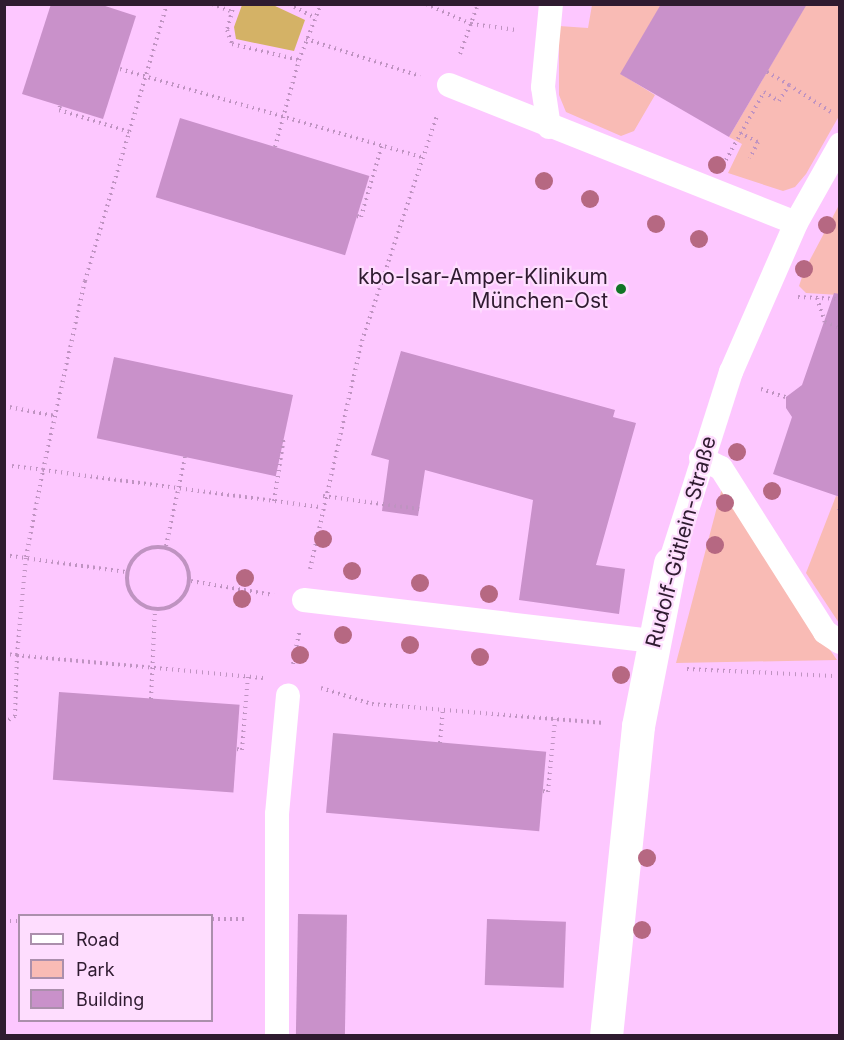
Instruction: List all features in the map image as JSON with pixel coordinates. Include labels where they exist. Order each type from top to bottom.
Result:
[{"type":"street","name":"Rudolf-Gütlein-Straße","points":[[606,1035],[638,726],[649,654],[670,563]]},
{"type":"lane","points":[[549,127],[543,87],[550,8]]},
{"type":"lane","points":[[449,86],[711,192],[796,223]]},
{"type":"lane","name":"Rudolf-Gütlein-Straße","points":[[670,563],[731,372],[796,223],[840,145]]},
{"type":"lane","points":[[702,458],[721,468],[825,632],[840,642]]},
{"type":"lane","points":[[304,600],[649,654]]},
{"type":"lane","points":[[277,1035],[277,814],[289,689]]},
{"type":"path","points":[[4,723],[15,716],[17,655],[26,558],[85,281],[167,4]]},
{"type":"path","points":[[212,4],[230,11]]},
{"type":"path","points":[[234,4],[230,11],[227,30],[232,44],[299,60]]},
{"type":"path","points":[[289,4],[315,18]]},
{"type":"path","points":[[275,147],[299,60],[321,4]]},
{"type":"path","points":[[426,4],[471,24],[524,31],[550,8]]},
{"type":"path","points":[[289,689],[320,507],[362,341],[421,157],[478,4]]},
{"type":"path","points":[[306,39],[449,86]]},
{"type":"path","points":[[120,69],[284,115],[421,157]]},
{"type":"path","points":[[767,72],[832,113]]},
{"type":"path","points":[[711,192],[740,133],[764,92],[779,101],[789,85]]},
{"type":"path","points":[[60,106],[58,110],[130,132]]},
{"type":"path","points":[[740,133],[758,142],[750,158]]},
{"type":"path","points":[[357,216],[361,217],[382,145]]},
{"type":"path","points":[[785,296],[840,300]]},
{"type":"path","points":[[817,298],[825,322],[840,328]]},
{"type":"path","points":[[749,385],[786,397]]},
{"type":"path","points":[[4,406],[55,416]]},
{"type":"path","points":[[274,501],[284,437]]},
{"type":"path","points":[[166,546],[186,457]]},
{"type":"path","points":[[12,466],[320,507]]},
{"type":"path","points":[[323,496],[419,509]]},
{"type":"path","points":[[166,546],[184,558],[191,581],[177,604],[155,610],[134,599],[126,572],[139,551],[166,546]]},
{"type":"path","points":[[4,555],[126,572]]},
{"type":"path","points":[[191,581],[304,600]]},
{"type":"path","points":[[151,699],[155,610]]},
{"type":"path","points":[[4,654],[153,664],[248,676],[289,689],[372,704],[638,726]]},
{"type":"path","points":[[649,654],[840,677]]},
{"type":"path","points":[[237,749],[242,750],[248,676]]},
{"type":"path","points":[[440,743],[443,710]]},
{"type":"path","points":[[543,791],[548,792],[555,719]]},
{"type":"path","points":[[213,919],[258,919]]},
{"type":"green space","points":[[592,5],[661,5],[621,74],[655,95],[634,131],[621,136],[566,112],[559,95],[559,26],[588,28]]},
{"type":"green space","points":[[794,5],[839,5],[839,116],[806,174],[795,187],[783,191],[728,173],[742,144],[729,137],[803,10]]},
{"type":"green space","points":[[839,205],[839,295],[806,293],[799,286],[804,271]]},
{"type":"green space","points":[[723,484],[756,543],[837,660],[676,663]]},
{"type":"green space","points":[[836,496],[840,497],[839,623],[806,573]]},
{"type":"shaded area","points":[[242,5],[273,5],[305,20],[294,51],[236,39],[234,27]]},
{"type":"building","points":[[51,4],[99,4],[136,16],[103,119],[22,94]]},
{"type":"building","points":[[661,4],[807,4],[729,137],[620,74]]},
{"type":"building","points":[[180,118],[369,176],[345,255],[156,197]]},
{"type":"building","points":[[834,293],[840,294],[840,497],[773,474],[792,417],[786,408],[786,397],[802,385]]},
{"type":"building","points":[[401,351],[615,410],[613,417],[636,423],[596,565],[625,569],[619,614],[519,600],[533,500],[425,470],[418,516],[382,511],[389,460],[371,455]]},
{"type":"building","points":[[114,357],[293,395],[276,476],[97,438]]},
{"type":"building","points":[[59,692],[240,705],[233,792],[53,780]]},
{"type":"building","points":[[333,733],[546,752],[539,831],[326,813]]},
{"type":"building","points":[[298,914],[347,915],[345,1036],[296,1035]]},
{"type":"building","points":[[487,919],[566,922],[564,988],[485,985]]},
{"type":"place","name":"kbo-Isar-Amper-Klinikum München-Ost","points":[[621,289]]}]
